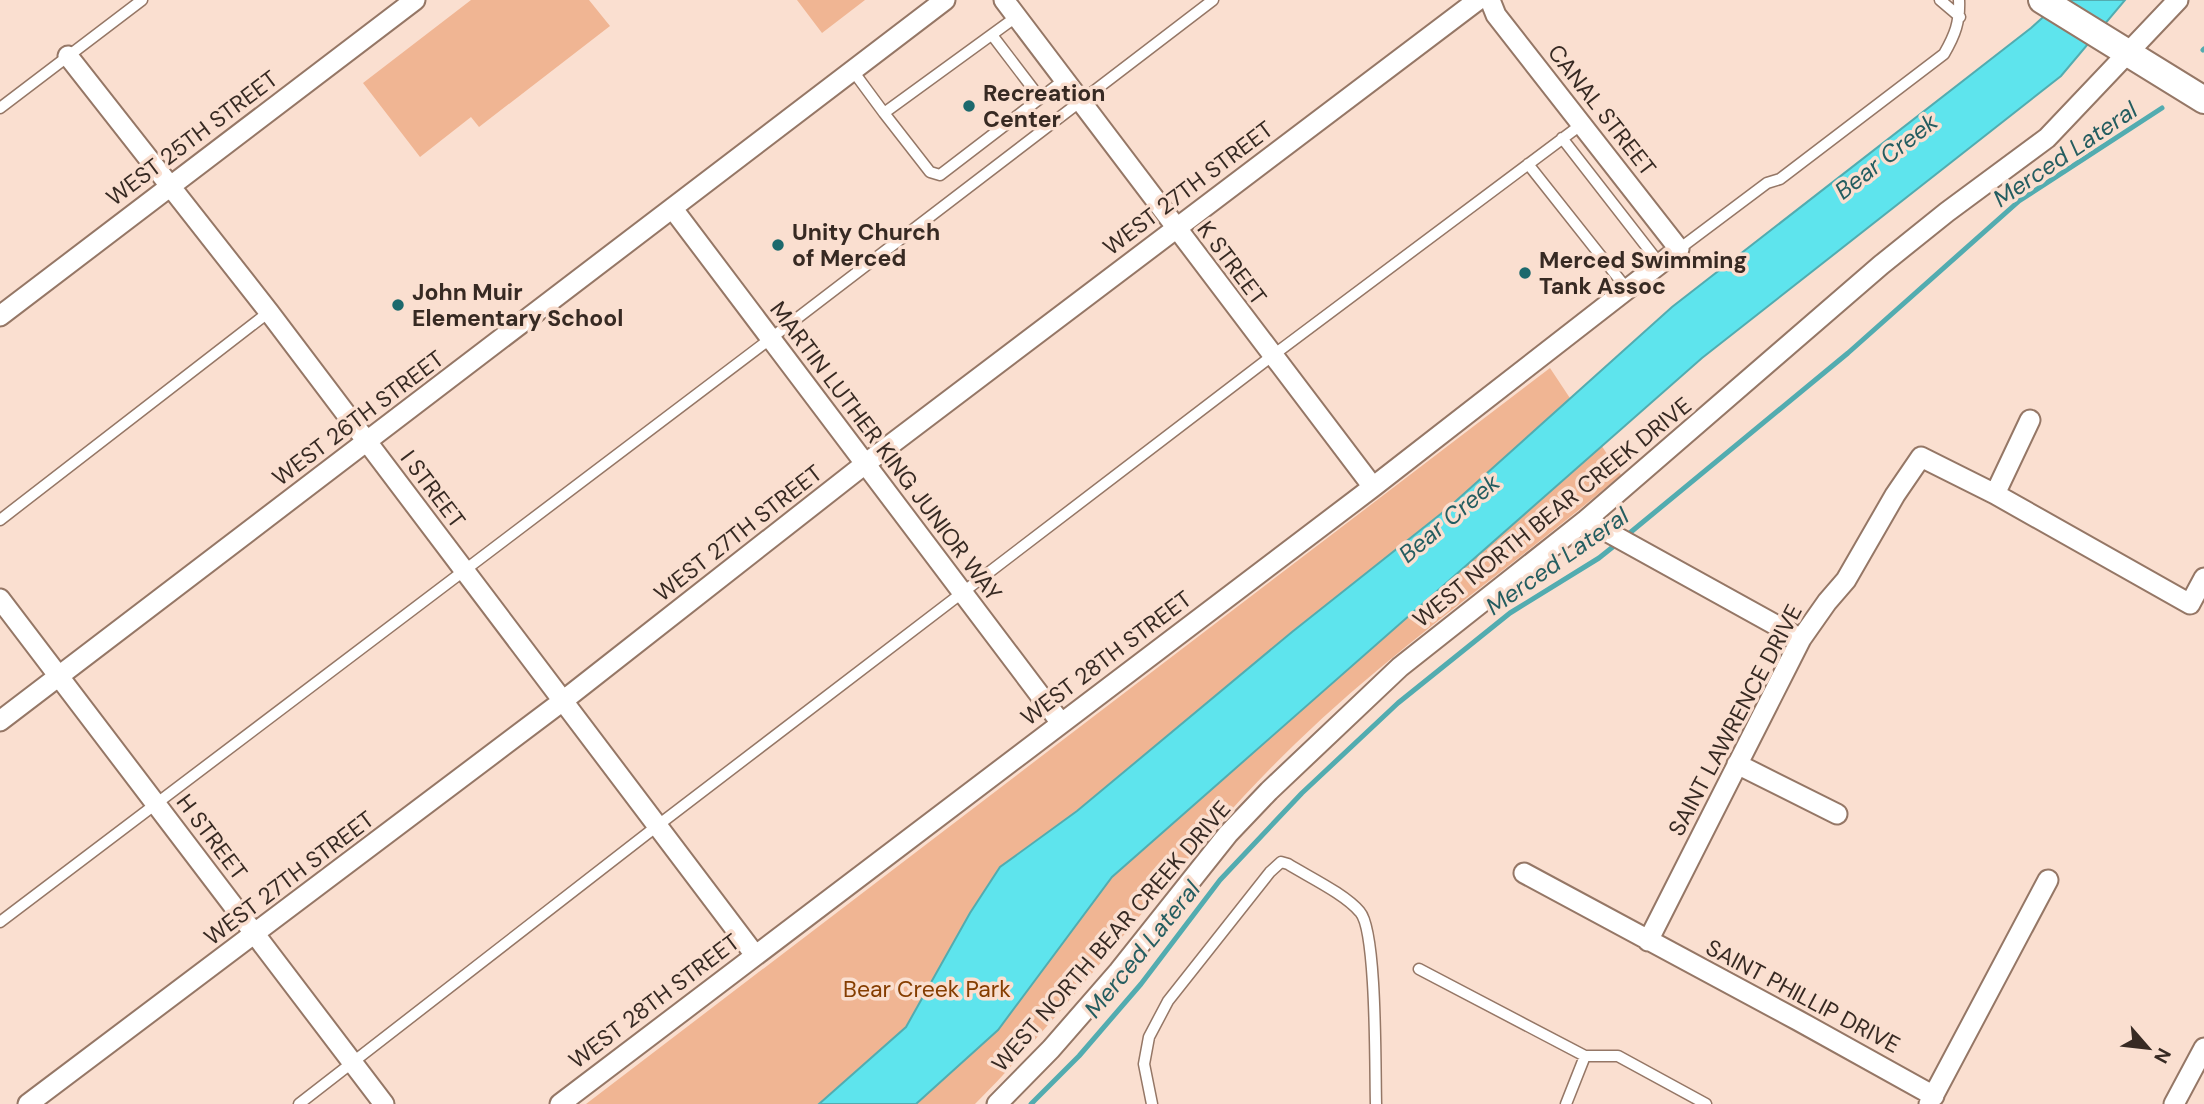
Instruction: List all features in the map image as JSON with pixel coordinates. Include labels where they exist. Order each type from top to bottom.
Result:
[{"type":"street","name":"WEST 25TH STREET","points":[[0,316],[415,0]]},
{"type":"street","name":"WEST 26TH STREET","points":[[0,721],[945,0]]},
{"type":"street","name":"K STREET","points":[[1004,0],[1175,229],[1373,486]]},
{"type":"street","name":"WEST 27TH STREET","points":[[28,1104],[564,700],[865,464],[1478,0]]},
{"type":"street","name":"CANAL STREET","points":[[1490,0],[1496,15],[1679,249]]},
{"type":"street","points":[[2042,0],[2204,100]]},
{"type":"street","name":"WEST NORTH BEAR CREEK DRIVE","points":[[998,1104],[1051,1049],[1119,971],[1228,834],[1269,791],[1400,667],[1592,523],[1881,265],[2047,138],[2178,0]]},
{"type":"street","name":"I STREET","points":[[68,56],[269,312],[755,955]]},
{"type":"street","name":"MARTIN LUTHER KING JUNIOR WAY","points":[[673,209],[1061,723]]},
{"type":"street","name":"WEST 28TH STREET","points":[[560,1104],[1373,486],[1679,249]]},
{"type":"street","points":[[2030,420],[1995,494],[2190,604],[2204,578]]},
{"type":"street","name":"SAINT LAWRENCE DRIVE","points":[[1648,941],[1801,639],[1846,580],[1895,495],[1921,457],[1995,494]]},
{"type":"street","points":[[1592,523],[1801,639]]},
{"type":"street","name":"H STREET","points":[[0,599],[384,1104]]},
{"type":"street","points":[[1737,764],[1837,814]]},
{"type":"street","name":"SAINT PHILLIP DRIVE","points":[[1524,873],[1799,1021],[1932,1100]]},
{"type":"street","points":[[1932,1100],[2048,880]]},
{"type":"street","points":[[2174,1104],[2204,1048]]},
{"type":"lane","points":[[0,108],[142,0]]},
{"type":"lane","points":[[0,922],[771,339],[1213,0]]},
{"type":"lane","points":[[1940,0],[1960,17]]},
{"type":"lane","points":[[1679,249],[1767,183],[1780,178],[1944,54],[1955,36],[1960,17],[1959,0]]},
{"type":"lane","points":[[884,113],[1016,17]]},
{"type":"lane","points":[[992,35],[1040,98]]},
{"type":"lane","points":[[853,71],[930,172],[940,175],[1064,80]]},
{"type":"lane","points":[[299,1104],[657,826],[1272,356],[1581,124]]},
{"type":"lane","points":[[1562,138],[1660,264]]},
{"type":"lane","points":[[1528,164],[1627,289]]},
{"type":"lane","points":[[0,520],[269,312]]},
{"type":"lane","points":[[1152,1104],[1144,1064],[1149,1037],[1168,1001],[1270,872],[1281,862],[1349,902],[1362,914],[1372,959],[1376,1104]]},
{"type":"lane","points":[[1419,969],[1585,1056],[1618,1056],[1706,1104]]},
{"type":"lane","points":[[1566,1104],[1585,1056]]},
{"type":"green space","points":[[471,0],[589,0],[610,26],[479,127],[471,117],[420,157],[363,83]]},
{"type":"green space","points":[[797,0],[865,0],[822,33]]},
{"type":"green space","name":"Bear Creek Park","points":[[1550,368],[1621,475],[1374,673],[1295,744],[1212,831],[1056,1015],[975,1104],[586,1104]]},
{"type":"water","name":"Bear Creek","points":[[2062,0],[2125,0],[2061,76],[1702,358],[1112,877],[998,1030],[916,1104],[819,1104],[906,1027],[970,913],[1000,867],[1077,811],[1292,632],[1447,509],[1672,307],[2031,28]]},
{"type":"waterway","name":"Merced Lateral","points":[[1626,536],[1848,353],[2019,201],[2162,108]]},
{"type":"waterway","name":"Merced Lateral","points":[[1031,1104],[1079,1056],[1141,984],[1220,880],[1302,793],[1398,703],[1510,613],[1599,558],[1619,542]]},
{"type":"place","name":"Recreation Center","points":[[969,106]]},
{"type":"place","name":"Unity Church of Merced","points":[[778,245]]},
{"type":"place","name":"Merced Swimming Tank Assoc","points":[[1525,273]]},
{"type":"place","name":"John Muir Elementary School","points":[[398,305]]}]
